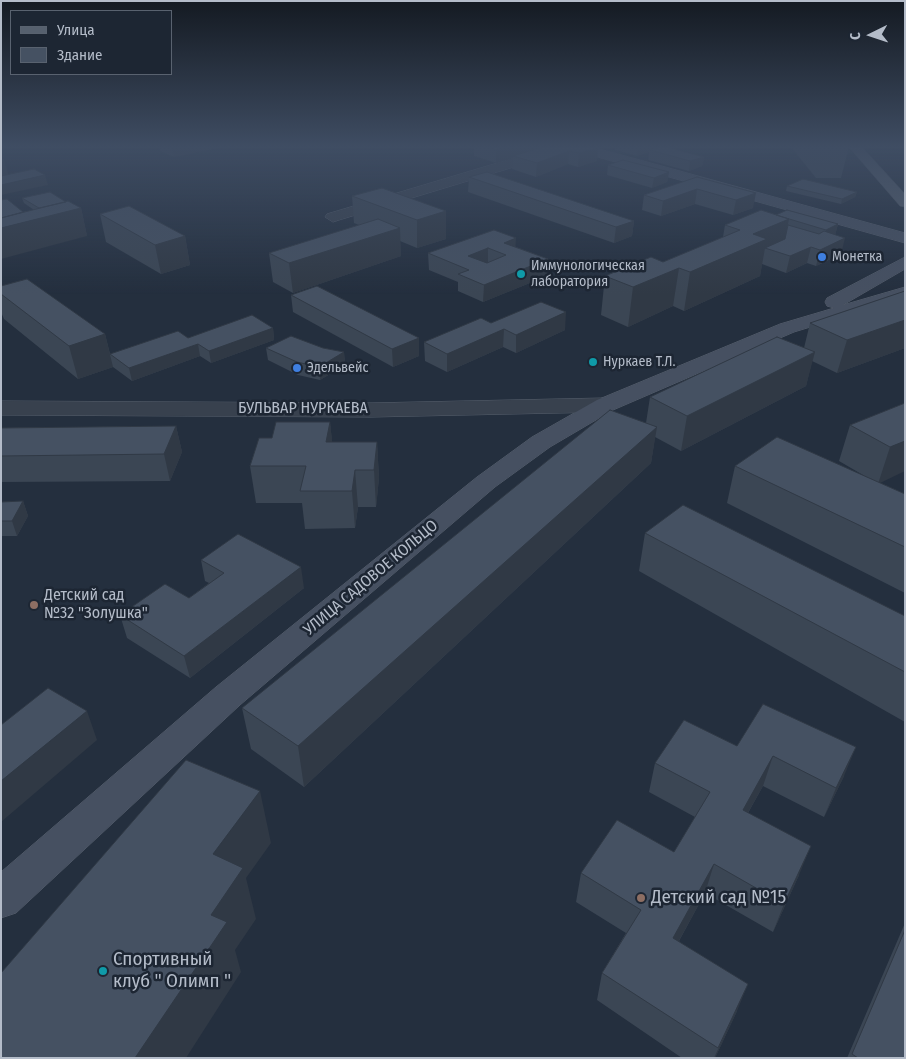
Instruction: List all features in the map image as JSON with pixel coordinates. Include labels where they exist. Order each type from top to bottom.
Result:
[{"type":"main road","points":[[746,195],[905,244]]},
{"type":"main road","points":[[790,208],[905,238]]},
{"type":"main road","name":"УЛИЦА САДОВОЕ КОЛЬЦО","points":[[787,328],[905,262]]},
{"type":"main road","name":"УЛИЦА САДОВОЕ КОЛЬЦО","points":[[1,899],[235,690],[486,482],[566,425],[605,405],[787,328],[905,292]]},
{"type":"street","points":[[333,217],[404,195]]},
{"type":"street","name":"БУЛЬВАР НУРКАЕВА","points":[[1,408],[371,410],[605,405]]},
{"type":"street","name":"БУЛЬВАР НУРКАЕВА","points":[[1,424],[535,423],[566,425]]},
{"type":"building","points":[[34,195],[55,195],[66,202],[39,208],[22,198]]},
{"type":"building","points":[[403,195],[446,211],[417,220],[352,196]]},
{"type":"building","points":[[523,195],[557,195],[634,221],[616,227]]},
{"type":"building","points":[[645,195],[679,195],[663,201]]},
{"type":"building","points":[[720,195],[749,195],[736,200]]},
{"type":"building","points":[[827,195],[850,195],[842,199]]},
{"type":"building","points":[[7,199],[23,212],[1,218],[1,200]]},
{"type":"building","points":[[68,201],[81,208],[1,228],[1,218]]},
{"type":"building","points":[[129,206],[185,236],[155,245],[100,214]]},
{"type":"building","points":[[761,210],[789,219],[753,234],[767,239],[690,272],[679,268],[633,287],[605,276],[651,257],[663,262],[740,230],[725,225]]},
{"type":"building","points":[[787,210],[838,224],[826,230],[776,215]]},
{"type":"building","points":[[378,219],[400,228],[289,263],[269,253]]},
{"type":"building","points":[[788,225],[819,234],[824,231],[845,238],[820,250],[811,247],[790,256],[765,248],[785,239]]},
{"type":"building","points":[[494,230],[516,238],[504,243],[548,259],[484,285],[458,274],[469,270],[428,253]],"holes":[[[488,248],[506,255],[487,263],[468,256]]]},
{"type":"building","points":[[27,279],[105,334],[69,346],[1,294],[1,286]]},
{"type":"building","points":[[317,286],[419,338],[392,349],[291,295]]},
{"type":"building","points":[[905,291],[905,320],[847,340],[810,323]]},
{"type":"building","points":[[541,302],[566,312],[516,335],[504,329],[447,354],[424,342],[481,318],[491,323]]},
{"type":"building","points":[[252,315],[273,328],[209,351],[198,344],[129,368],[110,354],[178,331],[188,338]]},
{"type":"building","points":[[291,336],[323,348],[344,352],[319,367],[297,362],[266,348]]},
{"type":"building","points":[[777,337],[815,352],[687,416],[650,397]]},
{"type":"building","points":[[905,403],[905,441],[890,447],[850,425]]},
{"type":"building","points":[[610,410],[657,427],[298,746],[242,708]]},
{"type":"building","points":[[276,422],[330,422],[326,442],[377,442],[374,470],[355,470],[352,491],[300,491],[306,466],[250,466],[259,438],[272,438]]},
{"type":"building","points":[[176,426],[164,454],[1,456],[1,428]]},
{"type":"building","points":[[777,437],[905,494],[905,547],[735,466]]},
{"type":"building","points":[[23,501],[12,521],[1,521],[1,502]]},
{"type":"building","points":[[683,505],[905,616],[905,672],[645,533]]},
{"type":"building","points":[[238,534],[301,567],[184,656],[120,615],[165,584],[189,598],[224,573],[201,560]]},
{"type":"building","points":[[48,688],[87,711],[1,781],[1,725]]},
{"type":"building","name":"Детский сад №15","points":[[763,704],[856,747],[836,788],[773,756],[743,810],[811,846],[784,904],[714,864],[673,938],[748,984],[718,1048],[602,973],[641,910],[581,873],[617,820],[674,852],[710,792],[655,763],[684,720],[737,746]]},
{"type":"building","points":[[186,760],[260,791],[213,854],[243,868],[211,915],[227,922],[135,1058],[1,1058],[1,973]]},
{"type":"building","points":[[905,930],[905,1058],[858,1058],[852,1054]]},
{"type":"place","name":"Монетка","points":[[822,257]]},
{"type":"place","name":"Иммунологическая лаборатория","points":[[521,274]]},
{"type":"place","name":"Нуркаев Т.Л.","points":[[593,362]]},
{"type":"place","name":"Эдельвейс","points":[[297,368]]},
{"type":"place","name":"Детский сад №32 \"Золушка\"","points":[[34,605]]},
{"type":"place","name":"Детский сад №15","points":[[641,898]]},
{"type":"place","name":"Спортивный клуб \" Олимп \"","points":[[103,971]]}]
